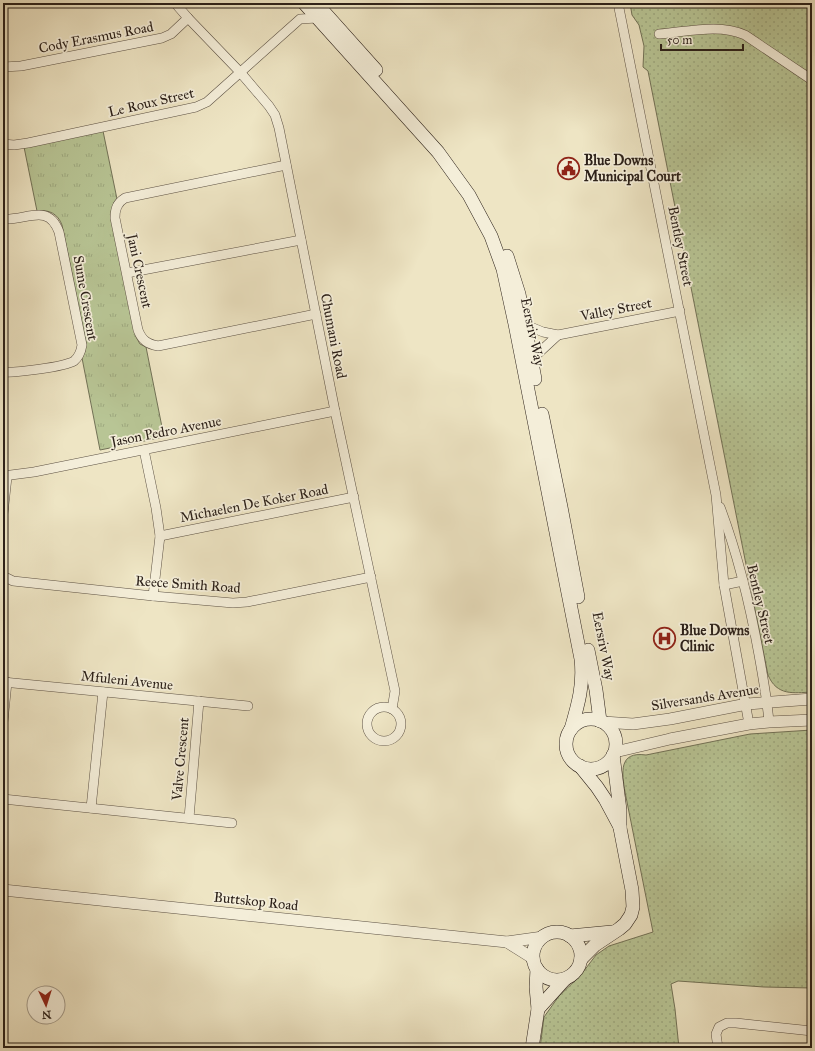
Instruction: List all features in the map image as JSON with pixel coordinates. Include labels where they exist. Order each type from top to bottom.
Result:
[{"type":"main road","name":"Eersriv Way","points":[[304,3],[438,152],[469,195],[491,236],[500,259],[523,362],[581,659],[582,672],[580,699],[571,729]]},
{"type":"main road","name":"Eersriv Way","points":[[316,3],[446,148],[476,190],[507,255],[526,324],[562,507],[601,722]]},
{"type":"main road","points":[[581,958],[594,944],[625,924],[631,915],[633,907],[632,890],[620,828],[620,810],[616,784],[614,753],[616,744],[615,737],[609,727],[601,722],[593,719],[582,721],[571,729],[567,738],[566,750],[570,758],[580,766],[597,787],[620,828]]},
{"type":"main road","points":[[580,766],[591,769],[599,768],[609,762],[614,753]]},
{"type":"main road","points":[[570,936],[614,931]]},
{"type":"main road","points":[[532,1048],[538,1009],[536,986],[536,964],[536,946],[543,937],[556,932],[564,933],[570,936],[576,941],[579,947],[581,958],[579,966],[574,972],[564,978],[557,980],[543,975],[536,964]]},
{"type":"main road","points":[[538,1009],[564,978]]},
{"type":"street","name":"Chumani Road","points":[[175,3],[240,72],[269,106],[275,115],[279,128],[335,411],[395,691],[392,710]]},
{"type":"street","points":[[301,3],[300,19],[317,18]]},
{"type":"street","name":"Bentley Street","points":[[618,3],[716,494],[724,585],[747,704],[749,724]]},
{"type":"street","name":"Cody Erasmus Road","points":[[3,67],[21,66],[162,38],[171,34],[188,18]]},
{"type":"street","name":"Le Roux Street","points":[[3,144],[14,145],[196,107],[207,102],[300,19]]},
{"type":"street","points":[[659,34],[719,29],[737,31],[812,80]]},
{"type":"street","name":"Jani Crescent","points":[[286,165],[125,198],[115,210],[115,218],[138,330],[140,337],[145,342],[158,346],[316,314]]},
{"type":"street","name":"Sume Crescent","points":[[3,219],[10,220],[45,215],[51,218],[57,225],[82,345],[80,354],[74,361],[64,365],[3,372]]},
{"type":"street","points":[[127,273],[301,240]]},
{"type":"street","name":"Valley Street","points":[[526,324],[543,332],[558,335],[680,311]]},
{"type":"street","points":[[532,358],[558,335]]},
{"type":"street","name":"Jason Pedro Avenue","points":[[5,476],[144,450],[335,411]]},
{"type":"street","points":[[144,450],[160,536],[153,596]]},
{"type":"street","points":[[3,514],[5,476]]},
{"type":"street","name":"Bentley Street","points":[[716,494],[730,533],[752,617],[768,702],[770,722]]},
{"type":"street","name":"Michaelen De Koker Road","points":[[160,536],[354,497]]},
{"type":"street","name":"Reece Smith Road","points":[[3,576],[13,581],[233,603],[246,602],[371,577]]},
{"type":"street","points":[[724,585],[742,581]]},
{"type":"street","points":[[3,722],[5,682]]},
{"type":"street","name":"Mfuleni Avenue","points":[[5,682],[248,706]]},
{"type":"street","points":[[91,808],[103,692]]},
{"type":"street","name":"Silversands Avenue","points":[[601,722],[633,724],[670,719],[747,704],[812,699]]},
{"type":"street","name":"Valve Crescent","points":[[189,818],[199,701]]},
{"type":"street","points":[[614,753],[664,740],[749,724],[812,720]]},
{"type":"street","name":"Valve Crescent","points":[[3,799],[232,823]]},
{"type":"street","name":"Buttskop Road","points":[[3,890],[507,942],[543,937]]},
{"type":"street","name":"Buttskop Road","points":[[507,942],[536,964]]},
{"type":"street","points":[[718,1048],[716,1034],[719,1027],[727,1023],[812,1031]]},
{"type":"green space","points":[[630,3],[812,3],[812,692],[786,692],[776,687],[768,675],[648,71],[643,67],[644,46],[639,25],[632,15]]},
{"type":"green space","points":[[103,131],[117,199],[114,202],[111,217],[136,337],[140,344],[146,347],[164,437],[100,450],[82,358],[86,343],[62,225],[58,218],[52,213],[37,211],[24,147]]},
{"type":"green space","points":[[812,730],[812,988],[764,987],[678,981],[671,984],[679,1048],[540,1048],[544,1017],[559,996],[580,976],[596,955],[609,946],[653,932],[625,792],[623,771],[626,760],[630,756],[646,755],[750,734]]},
{"type":"place","name":"Blue Downs Municipal Court","points":[[568,168]]},
{"type":"place","name":"Blue Downs Clinic","points":[[664,638]]}]
